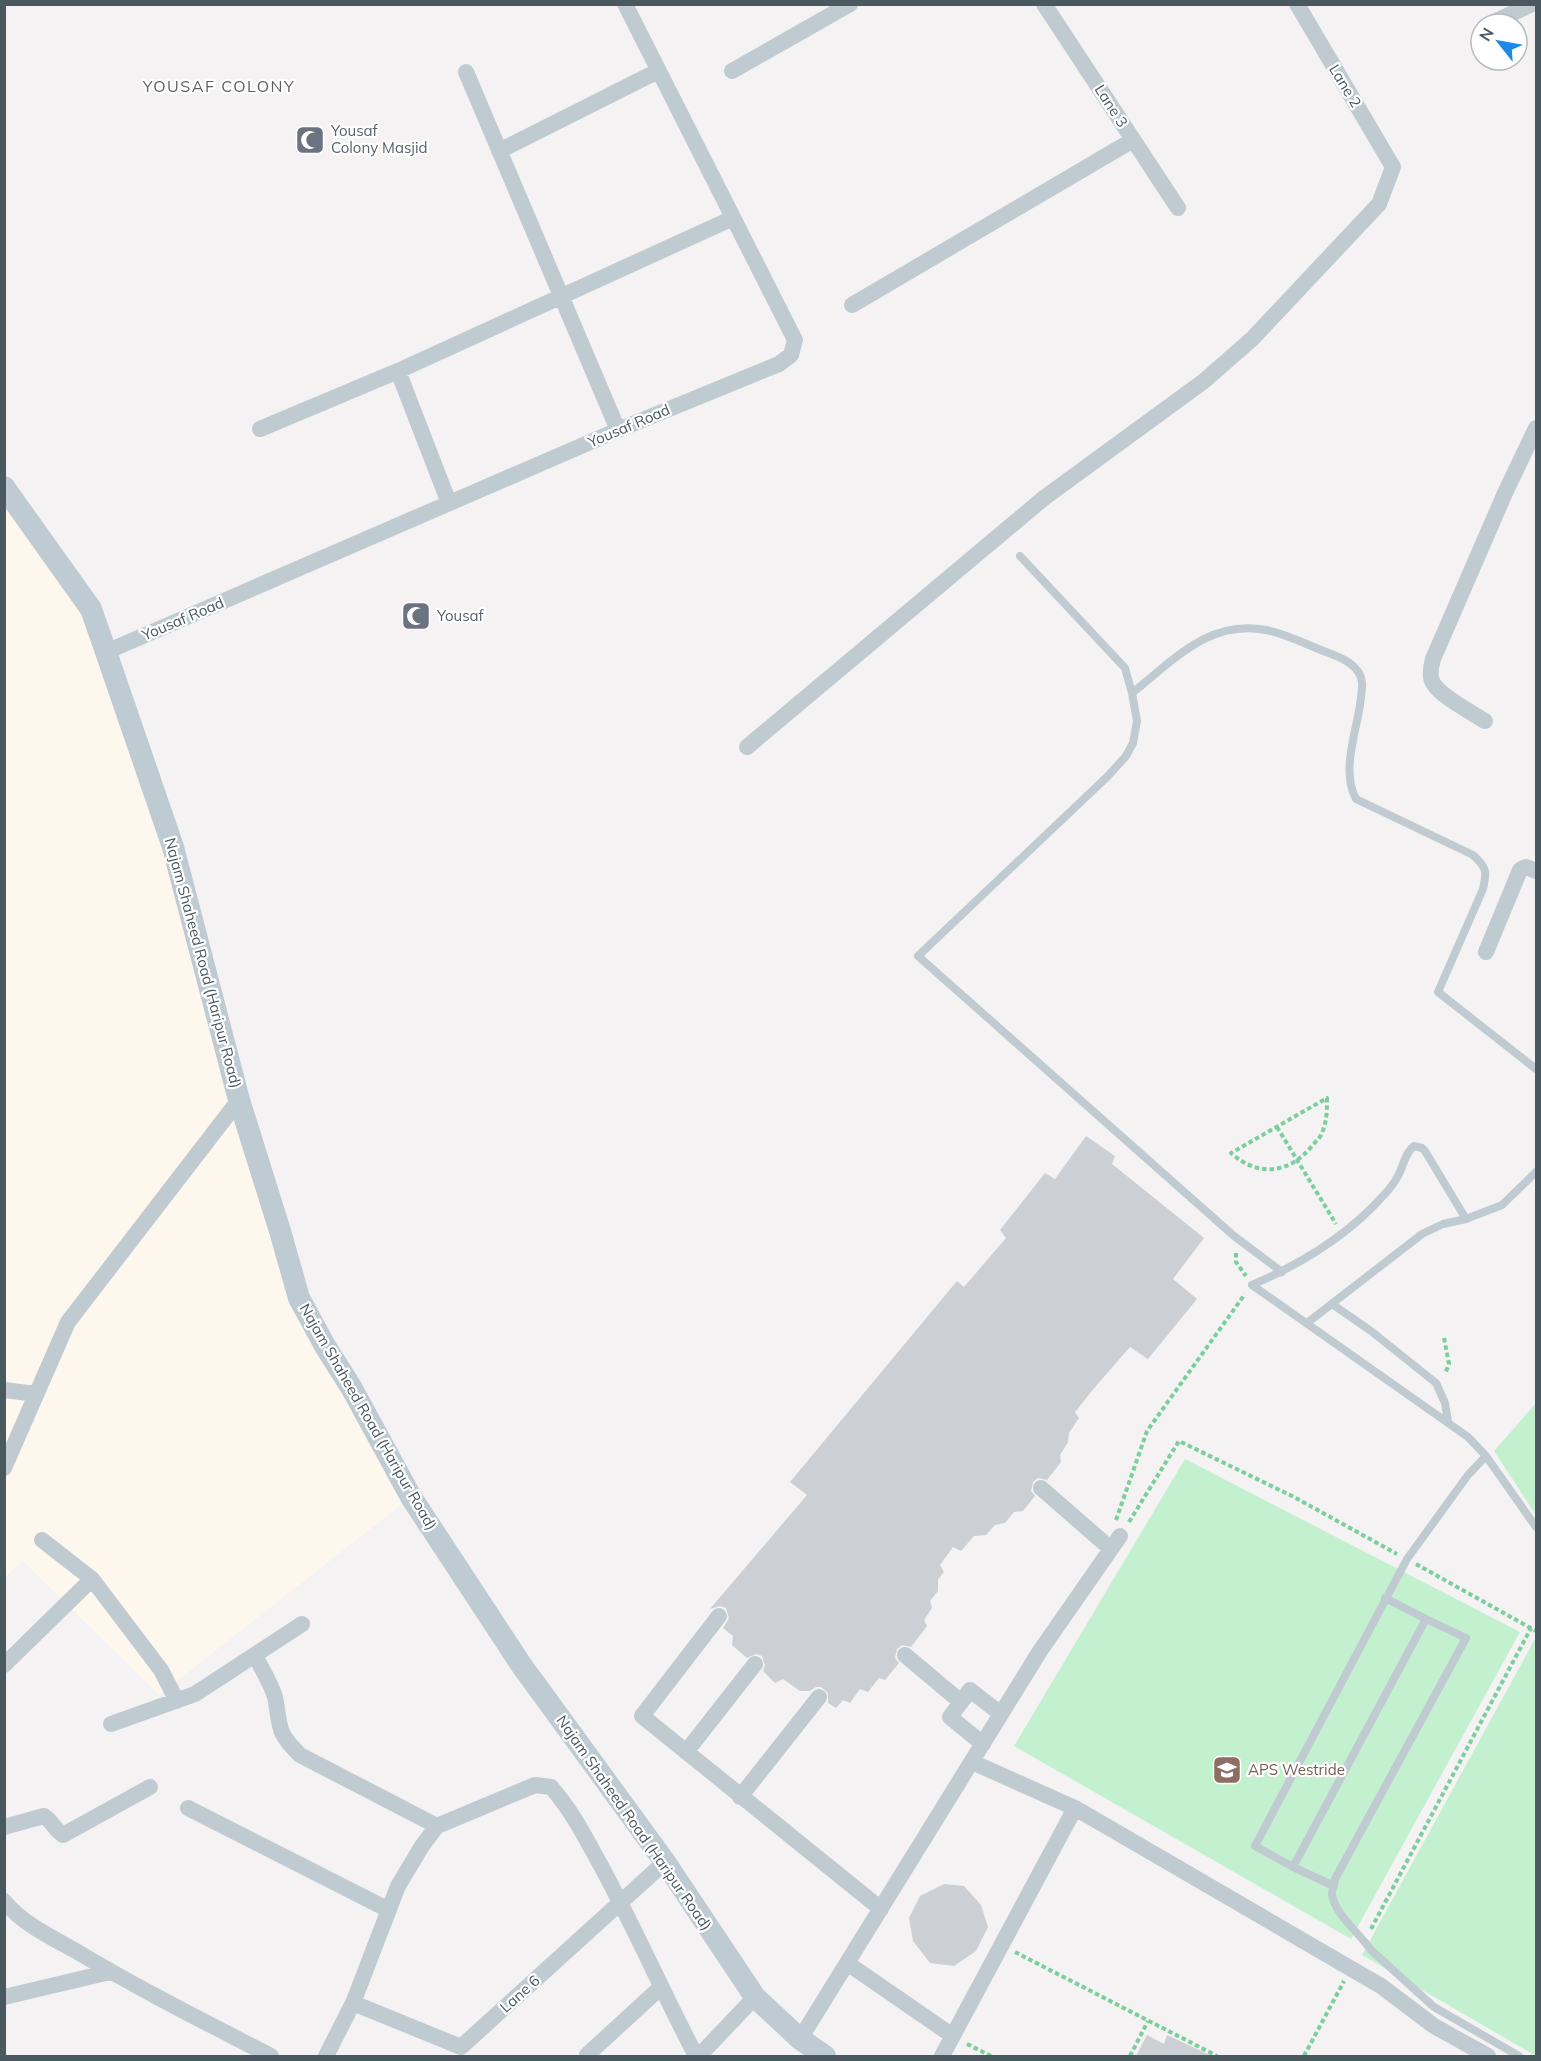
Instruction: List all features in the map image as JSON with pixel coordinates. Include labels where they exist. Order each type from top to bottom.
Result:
[{"type":"main road","name":"Najam Shaheed Road (Haripur Road)","points":[[4,487],[91,609],[173,848],[239,1100],[299,1298],[411,1497],[516,1656],[665,1862],[754,1997],[801,2039],[825,2056]]},
{"type":"street","name":"Yousaf Road","points":[[106,652],[618,430],[779,364],[791,356],[795,340],[625,4]]},
{"type":"street","points":[[732,71],[850,4]]},
{"type":"street","name":"Lane 3","points":[[1044,4],[1178,208]]},
{"type":"street","name":"Lane 2","points":[[747,747],[1044,498],[1204,381],[1244,346],[1379,204],[1393,167],[1297,4]]},
{"type":"street","points":[[1515,12],[1532,4]]},
{"type":"street","points":[[499,152],[658,71]]},
{"type":"street","points":[[466,72],[618,430]]},
{"type":"street","points":[[852,305],[1133,140]]},
{"type":"street","points":[[260,429],[398,371],[733,218]]},
{"type":"street","points":[[398,371],[449,504]]},
{"type":"street","points":[[1485,722],[1442,692],[1432,682],[1430,669],[1505,494],[1536,428]]},
{"type":"street","points":[[1486,952],[1520,870],[1526,867],[1536,871]]},
{"type":"street","points":[[4,1468],[9,1443],[36,1394],[68,1322],[239,1100]]},
{"type":"street","points":[[4,1390],[36,1394]]},
{"type":"street","points":[[801,2039],[1040,1651],[1116,1543],[1041,1488]]},
{"type":"street","points":[[42,1540],[92,1579],[161,1670],[177,1701]]},
{"type":"street","points":[[4,1665],[92,1579]]},
{"type":"street","points":[[719,1616],[642,1716],[881,1909]]},
{"type":"street","points":[[111,1724],[195,1694],[302,1624]]},
{"type":"street","points":[[255,1655],[274,1695],[277,1719],[284,1740],[300,1755],[437,1827]]},
{"type":"street","points":[[905,1655],[961,1702]]},
{"type":"street","points":[[686,1752],[755,1665]]},
{"type":"street","points":[[983,1744],[950,1717],[970,1690],[1001,1714]]},
{"type":"street","points":[[740,1797],[819,1696]]},
{"type":"street","points":[[972,1762],[1075,1808],[1381,1986],[1434,2026],[1488,2056]]},
{"type":"street","points":[[326,2056],[353,2003],[398,1886],[422,1846],[437,1827],[535,1785],[551,1787],[568,1806],[621,1902],[660,1988],[697,2056],[754,1997]]},
{"type":"street","points":[[4,1827],[44,1816],[63,1835],[150,1787]]},
{"type":"street","points":[[188,1808],[389,1910]]},
{"type":"street","points":[[942,2056],[1075,1808]]},
{"type":"street","name":"Lane 6","points":[[353,2003],[461,2047],[665,1862]]},
{"type":"street","points":[[4,1901],[13,1912],[110,1972],[271,2056]]},
{"type":"street","points":[[847,1963],[953,2036]]},
{"type":"street","points":[[4,1997],[110,1972]]},
{"type":"street","points":[[587,2055],[660,1988]]},
{"type":"lane","points":[[1020,556],[1125,668],[1137,721],[1133,743],[1126,756],[1108,777],[918,956],[1234,1236],[1282,1272]]},
{"type":"lane","points":[[1132,693],[1194,644],[1216,632],[1243,627],[1269,630],[1337,656],[1356,667],[1362,681],[1350,757],[1350,788],[1356,799],[1473,855],[1482,863],[1486,873],[1483,889],[1438,992],[1536,1069]]},
{"type":"lane","points":[[1252,1285],[1307,1259],[1342,1234],[1383,1197],[1398,1176],[1408,1152],[1414,1146],[1425,1151],[1466,1219]]},
{"type":"lane","points":[[1307,1323],[1422,1234],[1443,1224],[1466,1219],[1502,1205],[1536,1172]]},
{"type":"lane","points":[[1252,1285],[1468,1437],[1486,1456],[1536,1527]]},
{"type":"lane","points":[[1332,1304],[1371,1330],[1436,1383],[1445,1403],[1448,1421]]},
{"type":"lane","points":[[1334,1886],[1255,1846],[1407,1559],[1468,1475],[1486,1456]]},
{"type":"lane","points":[[1385,1598],[1466,1638],[1335,1879],[1332,1894],[1336,1907],[1371,1950],[1434,2007],[1519,2056]]},
{"type":"lane","points":[[1293,1867],[1426,1618]]},
{"type":"path","points":[[1327,1098],[1327,1115],[1321,1136],[1298,1162],[1276,1170],[1242,1163],[1231,1153],[1278,1127],[1327,1098]]},
{"type":"path","points":[[1278,1127],[1342,1234]]},
{"type":"path","points":[[1116,1543],[1114,1526],[1147,1431],[1252,1285],[1236,1262],[1234,1236]]},
{"type":"path","points":[[1436,1383],[1445,1375],[1449,1364],[1444,1338]]},
{"type":"path","points":[[1116,1543],[1179,1441],[1294,1497],[1536,1631]]},
{"type":"path","points":[[1365,1940],[1531,1628]]},
{"type":"path","points":[[1001,1945],[1217,2056]]},
{"type":"path","points":[[1304,2056],[1350,1970]]},
{"type":"path","points":[[1130,2056],[1148,2021]]},
{"type":"path","points":[[953,2036],[991,2056]]},
{"type":"shaded area","points":[[4,487],[91,609],[173,848],[295,1299],[411,1497],[159,1695],[23,1561],[5,1577]]},
{"type":"green space","points":[[1536,1403],[1536,1515],[1494,1451]]},
{"type":"green space","points":[[1185,1459],[1520,1632],[1351,1939],[1014,1746]]},
{"type":"green space","points":[[1536,1639],[1536,2056],[1362,1955]]},
{"type":"building","points":[[1086,1136],[1115,1156],[1112,1164],[1204,1238],[1173,1279],[1197,1299],[1148,1359],[1130,1347],[1096,1386],[1075,1412],[1079,1418],[1069,1433],[1068,1442],[1060,1455],[1061,1462],[1047,1480],[1038,1478],[1033,1482],[1031,1491],[1035,1496],[1023,1511],[1014,1512],[1005,1523],[995,1525],[986,1535],[974,1536],[961,1551],[953,1547],[940,1565],[944,1572],[938,1580],[938,1591],[930,1601],[932,1608],[924,1620],[927,1626],[911,1647],[902,1645],[897,1649],[895,1658],[899,1663],[885,1680],[879,1678],[868,1692],[860,1689],[850,1703],[843,1700],[836,1708],[828,1703],[828,1693],[821,1687],[810,1691],[800,1691],[783,1679],[775,1683],[763,1671],[765,1665],[762,1656],[756,1654],[747,1658],[732,1645],[733,1636],[723,1628],[729,1618],[726,1608],[720,1606],[710,1609],[807,1495],[790,1482],[957,1281],[964,1287],[1006,1238],[1000,1230],[1045,1173],[1055,1179]]},
{"type":"building","points":[[944,1884],[964,1886],[981,1905],[988,1927],[976,1951],[954,1966],[930,1963],[913,1941],[909,1918],[920,1896]]},
{"type":"building","points":[[1147,2035],[1164,2044],[1167,2035],[1212,2056],[1136,2056]]},
{"type":"place","name":"Yousaf Colony Masjid","points":[[310,140]]},
{"type":"place","name":"Yousaf","points":[[416,616]]},
{"type":"place","name":"APS Westride","points":[[1227,1770]]},
{"type":"district","name":"YOUSAF COLONY","points":[[219,86]]}]
